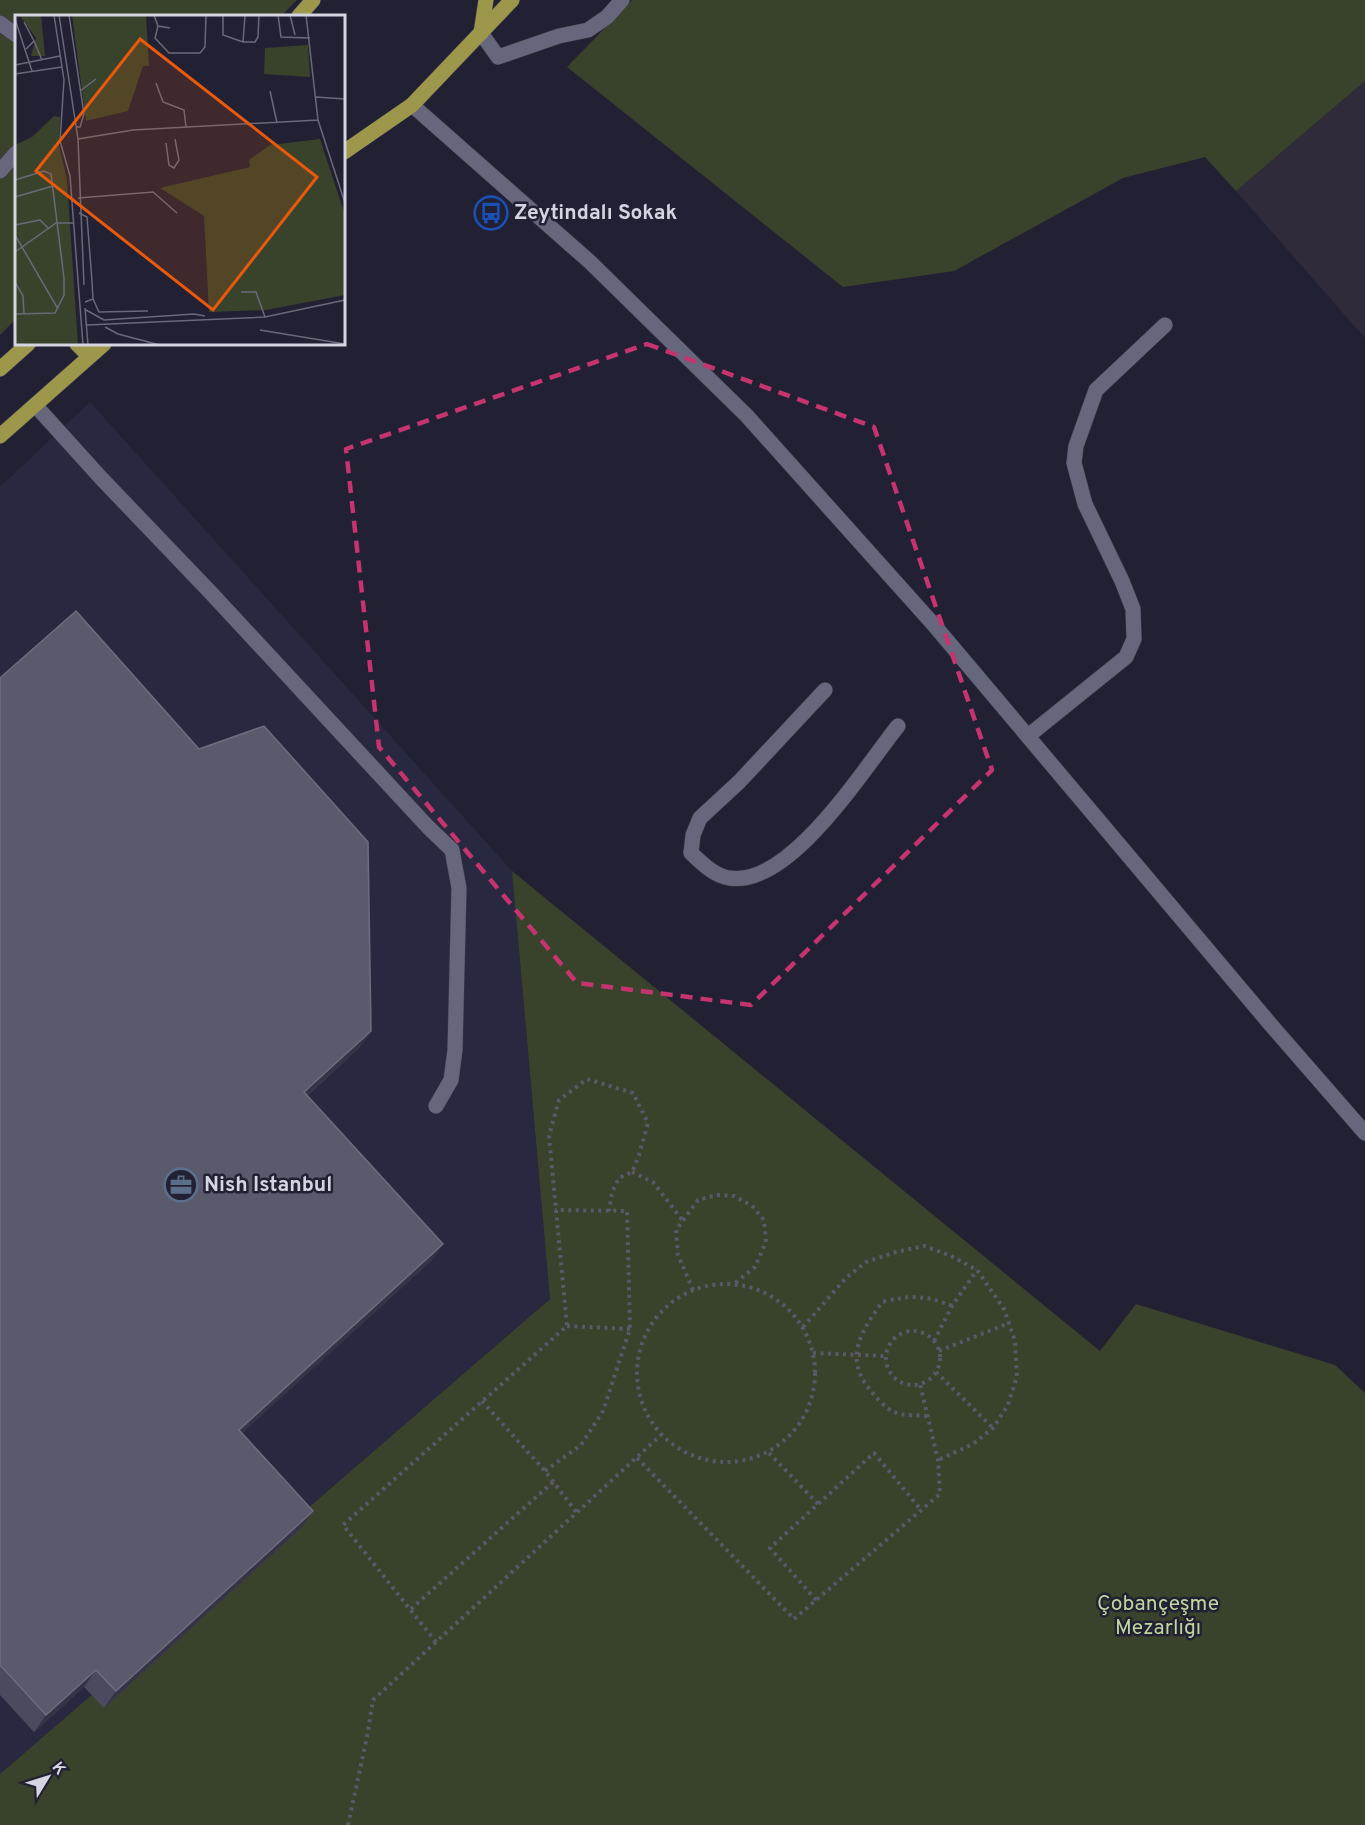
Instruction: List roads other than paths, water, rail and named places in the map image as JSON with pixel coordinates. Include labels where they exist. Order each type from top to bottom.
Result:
[{"type":"main road","points":[[300,15],[313,0]]},
{"type":"main road","points":[[481,33],[486,0]]},
{"type":"main road","points":[[345,151],[412,105],[512,0]]},
{"type":"main road","points":[[0,369],[27,345]]},
{"type":"main road","points":[[78,345],[89,356]]},
{"type":"main road","points":[[0,436],[103,345]]},
{"type":"street","points":[[481,33],[498,57],[559,36],[588,30],[607,17],[622,0]]},
{"type":"street","points":[[0,23],[15,34]]},
{"type":"street","points":[[412,105],[590,262],[747,416],[934,625],[1365,1134]]},
{"type":"street","points":[[0,171],[15,154]]},
{"type":"street","points":[[1028,736],[1125,657],[1134,639],[1133,609],[1085,504],[1074,463],[1076,446],[1096,390],[1165,325]]},
{"type":"street","points":[[35,405],[452,850],[459,888],[454,1050],[451,1080],[436,1106]]},
{"type":"street","points":[[825,690],[739,782],[700,818],[693,835],[691,853],[708,869],[727,878],[748,878],[785,859],[805,842],[856,783],[898,726]]},
{"type":"place","name":"Zeytindalı Sokak","points":[[491,213]]},
{"type":"place","name":"Nish Istanbul","points":[[181,1185]]},
{"type":"park label","name":"Çobançeşme Mezarlığı","points":[[1158,1616]]}]
